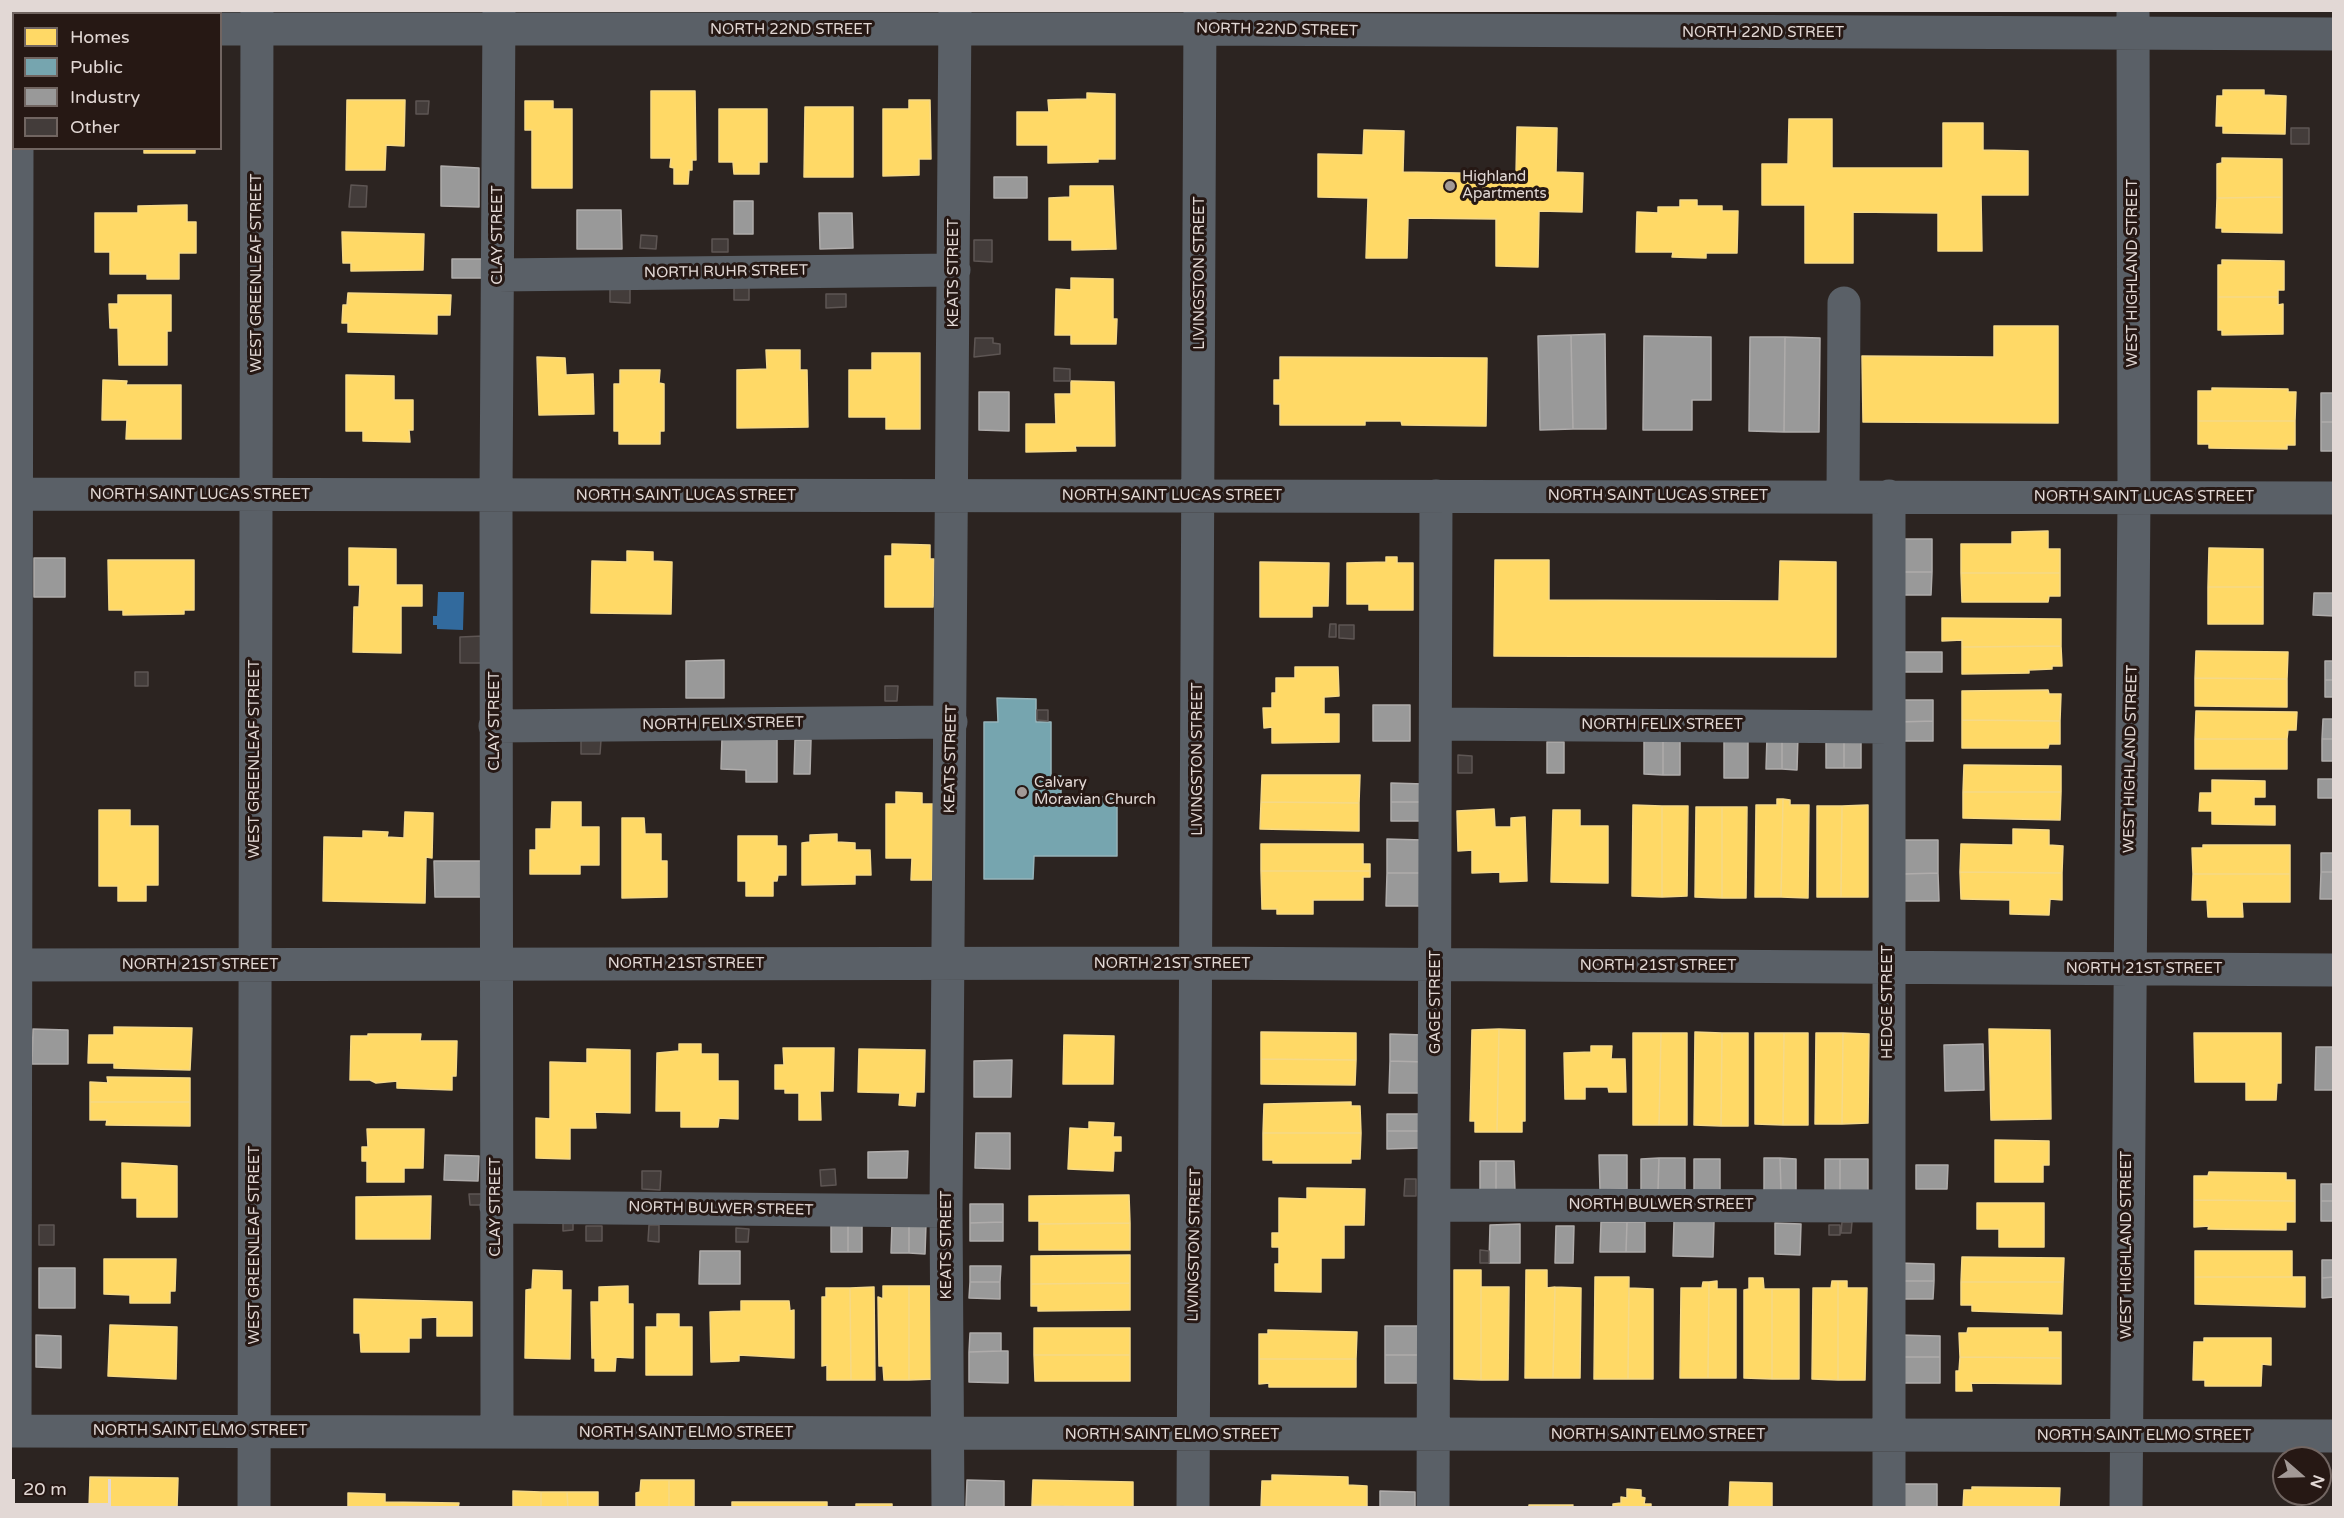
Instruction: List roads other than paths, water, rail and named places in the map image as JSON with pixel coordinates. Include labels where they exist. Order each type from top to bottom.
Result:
[{"type":"street","name":"NORTH 22ND STREET","points":[[222,29],[257,20],[2133,22],[2334,34]]},
{"type":"street","name":"WEST GREENLEAF STREET","points":[[254,1508],[257,20]]},
{"type":"street","name":"CLAY STREET","points":[[497,1432],[495,726],[499,20]]},
{"type":"street","name":"LIVINGSTON STREET","points":[[1193,1508],[1200,20]]},
{"type":"street","name":"KEATS STREET","points":[[948,1508],[946,1211],[955,21]]},
{"type":"street","name":"WEST HIGHLAND STREET","points":[[2126,1508],[2134,496],[2133,22]]},
{"type":"street","points":[[13,1431],[13,494],[17,150]]},
{"type":"street","name":"NORTH RUHR STREET","points":[[498,275],[954,270]]},
{"type":"street","points":[[1843,496],[1844,303]]},
{"type":"street","name":"NORTH SAINT LUCAS STREET","points":[[13,494],[2334,498]]},
{"type":"street","name":"GAGE STREET","points":[[1433,1508],[1436,496]]},
{"type":"street","name":"HEDGE STREET","points":[[1889,496],[1889,1508]]},
{"type":"street","name":"NORTH FELIX STREET","points":[[495,726],[951,722]]},
{"type":"street","name":"NORTH FELIX STREET","points":[[1436,724],[1889,727]]},
{"type":"street","name":"NORTH 21ST STREET","points":[[12,965],[1197,963],[2334,970]]},
{"type":"street","name":"NORTH BULWER STREET","points":[[1435,1204],[1888,1206]]},
{"type":"street","name":"NORTH BULWER STREET","points":[[496,1207],[946,1211]]},
{"type":"street","name":"NORTH SAINT ELMO STREET","points":[[13,1431],[1193,1436],[2334,1436]]},
{"type":"water","points":[[438,592],[464,592],[463,630],[437,629],[437,625],[433,625],[433,616],[437,616]]},
{"type":"place","name":"Highland Apartments","points":[[1450,186]]},
{"type":"place","name":"Calvary Moravian Church","points":[[1022,792]]}]
